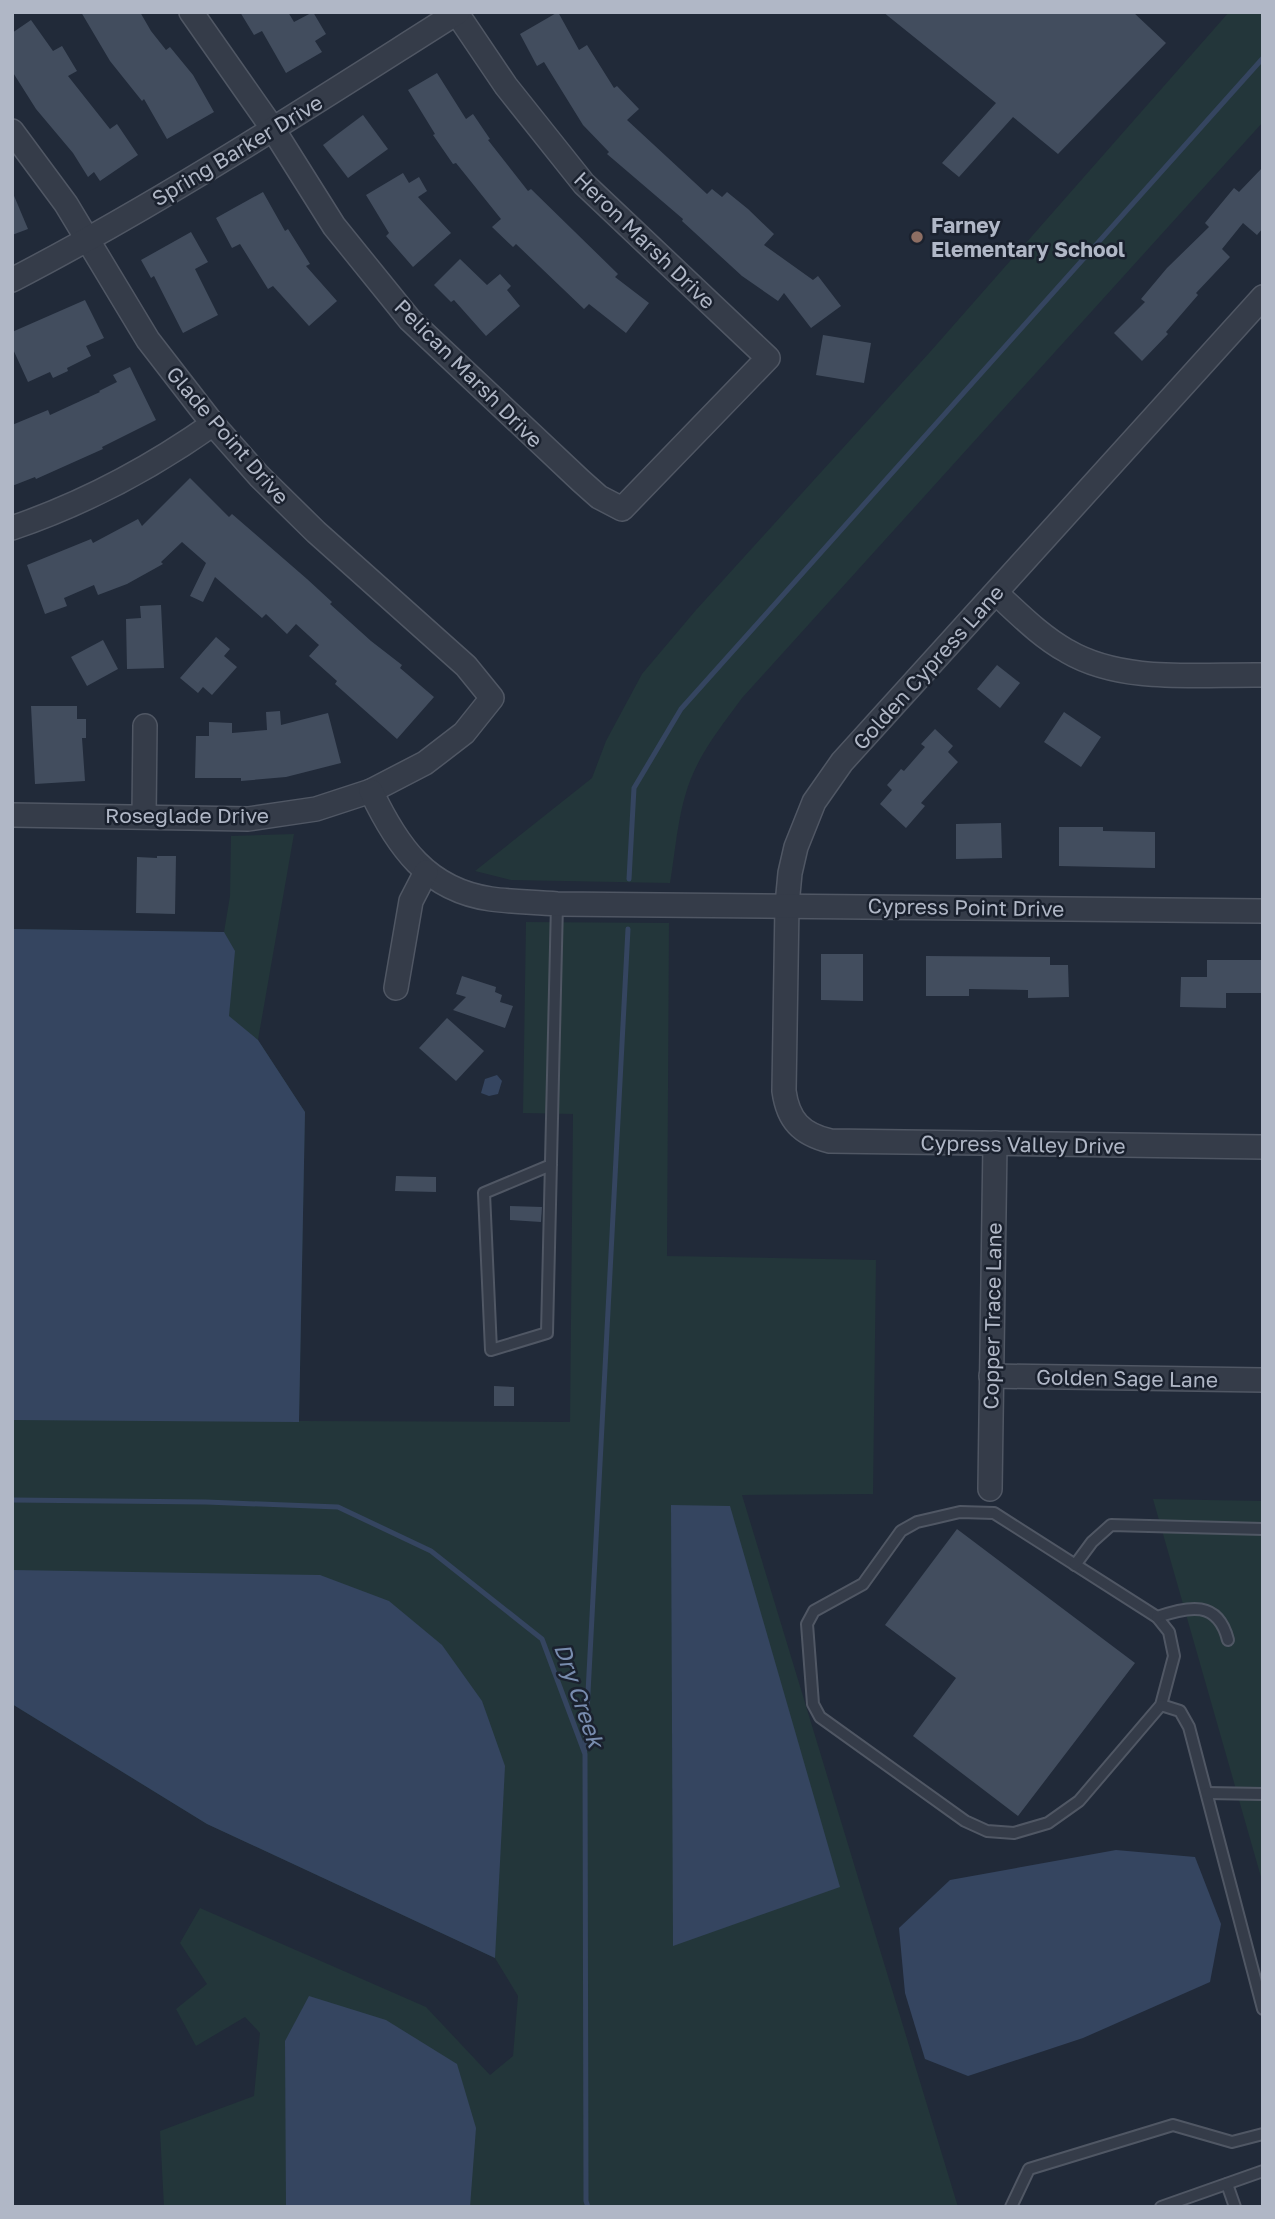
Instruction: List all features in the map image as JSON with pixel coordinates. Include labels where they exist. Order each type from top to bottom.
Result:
[{"type":"street","name":"Pelican Marsh Drive","points":[[191,12],[273,129],[334,226],[410,320],[581,481],[599,497],[622,509]]},
{"type":"street","name":"Spring Barker Drive","points":[[12,280],[87,241],[273,129],[457,12]]},
{"type":"street","name":"Heron Marsh Drive","points":[[457,12],[506,86],[584,184],[768,358],[622,509]]},
{"type":"street","name":"Glade Point Drive","points":[[12,131],[66,204],[148,341],[213,424],[278,495],[466,666],[492,698]]},
{"type":"street","name":"Golden Cypress Lane","points":[[792,1119],[786,1106],[784,1091],[787,905],[796,847],[814,802],[842,762],[1263,297]]},
{"type":"street","points":[[12,528],[108,487],[178,449],[213,424]]},
{"type":"street","points":[[996,593],[1048,639],[1066,651],[1102,667],[1138,673],[1263,675]]},
{"type":"street","name":"Roseglade Drive","points":[[12,815],[248,819],[316,809],[371,792],[425,763],[464,733],[492,698]]},
{"type":"street","points":[[144,817],[145,726]]},
{"type":"street","points":[[371,792],[399,843],[426,872],[452,888],[490,899],[557,904]]},
{"type":"street","points":[[396,988],[411,901],[426,872]]},
{"type":"street","name":"Cypress Point Drive","points":[[557,904],[669,903],[1263,911]]},
{"type":"street","name":"Cypress Valley Drive","points":[[792,1119],[801,1130],[816,1138],[830,1141],[1263,1147]]},
{"type":"street","name":"Copper Trace Lane","points":[[990,1489],[995,1143]]},
{"type":"street","name":"Golden Sage Lane","points":[[991,1376],[1263,1380]]},
{"type":"lane","points":[[551,1165],[484,1193],[491,1350],[547,1333],[551,1165],[557,904]]},
{"type":"lane","points":[[960,1512],[994,1513],[1157,1617],[1169,1632],[1174,1656],[1161,1705],[1079,1801],[1048,1823],[1014,1833],[987,1831],[965,1821],[820,1717],[813,1704],[807,1624],[814,1611],[863,1584],[901,1531],[917,1522],[960,1512]]},
{"type":"lane","points":[[1075,1564],[1092,1542],[1111,1525],[1263,1529]]},
{"type":"lane","points":[[1157,1617],[1183,1608],[1204,1608],[1224,1624],[1228,1640]]},
{"type":"lane","points":[[1161,1705],[1180,1711],[1189,1727],[1263,2010]]},
{"type":"lane","points":[[1206,1793],[1263,1794]]},
{"type":"lane","points":[[1011,2207],[1029,2169],[1174,2125],[1233,2142],[1263,2134]]},
{"type":"lane","points":[[1161,2207],[1263,2171]]},
{"type":"lane","points":[[1227,2184],[1235,2207]]},
{"type":"green space","points":[[1229,12],[1263,12],[1263,122],[742,698],[708,745],[692,776],[680,815],[670,883],[511,880],[475,871],[592,778],[606,741],[642,674]]},
{"type":"green space","points":[[294,834],[258,1040],[305,1112],[299,1421],[570,1422],[573,1114],[523,1113],[526,922],[669,923],[667,1256],[876,1260],[873,1494],[742,1495],[958,2207],[164,2207],[160,2131],[254,2096],[260,2033],[245,2017],[196,2046],[176,2009],[207,1984],[180,1943],[200,1908],[426,2007],[490,2075],[513,2056],[518,1996],[495,1958],[207,1824],[12,1704],[12,929],[224,932],[230,896],[231,836]]},
{"type":"green space","points":[[1153,1499],[1263,1501],[1263,1884]]},
{"type":"water","points":[[12,929],[224,932],[235,951],[229,1016],[258,1040],[305,1112],[299,1422],[12,1420]]},
{"type":"water","points":[[497,1075],[502,1081],[498,1094],[489,1096],[481,1093],[485,1079]]},
{"type":"water","points":[[671,1505],[730,1506],[840,1887],[673,1946]]},
{"type":"water","points":[[12,1570],[320,1575],[389,1601],[442,1645],[482,1701],[505,1766],[495,1958],[207,1824],[12,1704]]},
{"type":"water","points":[[1116,1850],[1195,1857],[1221,1924],[1210,1982],[1083,2038],[968,2076],[925,2059],[905,1993],[899,1928],[950,1880]]},
{"type":"water","points":[[309,1996],[386,2020],[457,2064],[476,2128],[470,2207],[286,2207],[285,2041]]},
{"type":"building","points":[[81,12],[140,12],[166,50],[170,47],[193,75],[214,112],[167,139],[144,99],[142,101],[110,61]]},
{"type":"building","points":[[240,12],[288,12],[294,22],[313,12],[326,34],[315,41],[322,52],[286,73],[262,31],[254,35]]},
{"type":"building","points":[[558,12],[579,50],[587,45],[614,88],[617,86],[639,109],[627,120],[707,194],[712,189],[722,197],[727,192],[748,209],[774,234],[764,245],[813,280],[818,276],[841,306],[811,328],[784,293],[778,301],[742,276],[682,221],[683,219],[607,154],[609,152],[583,125],[544,62],[537,66],[520,34]]},
{"type":"building","points":[[883,12],[1133,12],[1166,43],[1058,154],[1013,117],[959,177],[942,163],[996,103]]},
{"type":"building","points":[[31,20],[53,51],[62,46],[77,71],[68,76],[110,129],[117,124],[138,155],[100,181],[94,172],[88,177],[73,153],[36,109],[12,71],[12,33]]},
{"type":"building","points":[[437,73],[466,119],[473,114],[490,139],[488,140],[528,191],[531,189],[618,274],[615,277],[649,303],[626,333],[589,304],[584,309],[516,244],[513,247],[492,227],[501,219],[456,163],[453,164],[408,90]]},
{"type":"building","points":[[363,115],[388,149],[348,178],[323,145]]},
{"type":"building","points":[[1263,167],[1263,228],[1257,235],[1243,223],[1222,249],[1230,257],[1196,293],[1198,295],[1166,332],[1168,334],[1142,361],[1114,333],[1145,302],[1141,299],[1167,268],[1209,227],[1205,223],[1234,188],[1239,192]]},
{"type":"building","points":[[403,173],[409,183],[419,177],[427,191],[418,197],[451,233],[413,267],[386,236],[389,233],[366,195]]},
{"type":"building","points":[[12,191],[28,229],[12,235]]},
{"type":"building","points":[[263,192],[285,231],[288,229],[310,264],[306,266],[337,301],[309,326],[273,286],[268,289],[240,244],[232,248],[216,218]]},
{"type":"building","points":[[191,232],[208,262],[195,269],[218,315],[183,333],[154,276],[151,278],[141,260]]},
{"type":"building","points":[[460,259],[487,285],[500,274],[511,286],[507,290],[520,306],[486,336],[454,300],[451,302],[434,285]]},
{"type":"building","points":[[85,300],[104,338],[86,346],[91,356],[67,368],[68,371],[53,378],[50,372],[28,382],[12,347],[12,332]]},
{"type":"building","points":[[823,335],[871,343],[864,383],[816,375]]},
{"type":"building","points":[[130,367],[156,420],[102,447],[103,449],[36,479],[35,477],[12,486],[12,425],[48,410],[50,415],[100,392],[117,382],[113,375]]},
{"type":"building","points":[[190,478],[229,517],[232,514],[307,579],[332,602],[330,604],[402,665],[400,668],[434,697],[397,739],[335,684],[337,681],[309,656],[319,645],[296,624],[287,634],[266,614],[262,618],[215,577],[203,602],[190,596],[206,563],[182,542],[161,562],[163,564],[127,584],[98,595],[94,585],[64,598],[67,606],[45,614],[27,565],[91,539],[93,543],[138,519],[142,526]]},
{"type":"building","points":[[161,605],[164,668],[127,669],[126,619],[141,618],[140,606]]},
{"type":"building","points":[[216,637],[230,649],[224,656],[237,667],[212,695],[203,687],[198,693],[180,678]]},
{"type":"building","points":[[103,640],[118,669],[87,686],[71,657]]},
{"type":"building","points":[[997,665],[1020,683],[1000,708],[977,689]]},
{"type":"building","points":[[31,706],[77,706],[77,719],[86,719],[86,738],[82,738],[85,781],[35,784]]},
{"type":"building","points":[[280,711],[281,725],[328,713],[341,763],[286,777],[241,781],[241,778],[195,778],[196,736],[209,736],[209,722],[232,723],[232,733],[267,730],[266,712]]},
{"type":"building","points":[[1064,712],[1101,737],[1081,767],[1044,742]]},
{"type":"building","points":[[935,729],[953,746],[948,752],[958,762],[921,803],[925,806],[906,828],[880,804],[892,790],[887,785],[901,769],[904,771],[925,747],[921,744]]},
{"type":"building","points":[[1001,823],[1002,858],[956,859],[956,824]]},
{"type":"building","points":[[1059,827],[1103,827],[1103,831],[1155,832],[1155,868],[1059,866]]},
{"type":"building","points":[[176,856],[175,914],[136,913],[137,857]]},
{"type":"building","points":[[821,954],[863,954],[863,1001],[821,1000]]},
{"type":"building","points":[[926,956],[1050,957],[1050,965],[1068,965],[1069,997],[1028,998],[1028,990],[969,989],[969,996],[926,996]]},
{"type":"building","points":[[1207,960],[1263,960],[1263,993],[1226,993],[1226,1008],[1180,1007],[1181,977],[1207,977]]},
{"type":"building","points":[[462,976],[496,987],[495,992],[502,995],[500,1002],[513,1006],[505,1028],[453,1010],[466,997],[456,994]]},
{"type":"building","points":[[447,1018],[484,1051],[456,1081],[419,1048]]},
{"type":"building","points":[[396,1176],[436,1177],[436,1192],[395,1191]]},
{"type":"building","points":[[510,1206],[542,1207],[541,1222],[510,1220]]},
{"type":"building","points":[[494,1386],[514,1387],[514,1406],[494,1406]]},
{"type":"building","points":[[957,1529],[1135,1663],[1018,1816],[913,1736],[956,1678],[885,1625]]},
{"type":"waterway","points":[[629,879],[634,788],[681,709],[1263,58]]},
{"type":"waterway","points":[[585,1750],[628,929]]},
{"type":"waterway","name":"Dry Creek","points":[[12,1500],[206,1502],[338,1507],[431,1551],[542,1639],[585,1754],[588,2207]]},
{"type":"place","name":"Farney Elementary School","points":[[917,237]]}]
